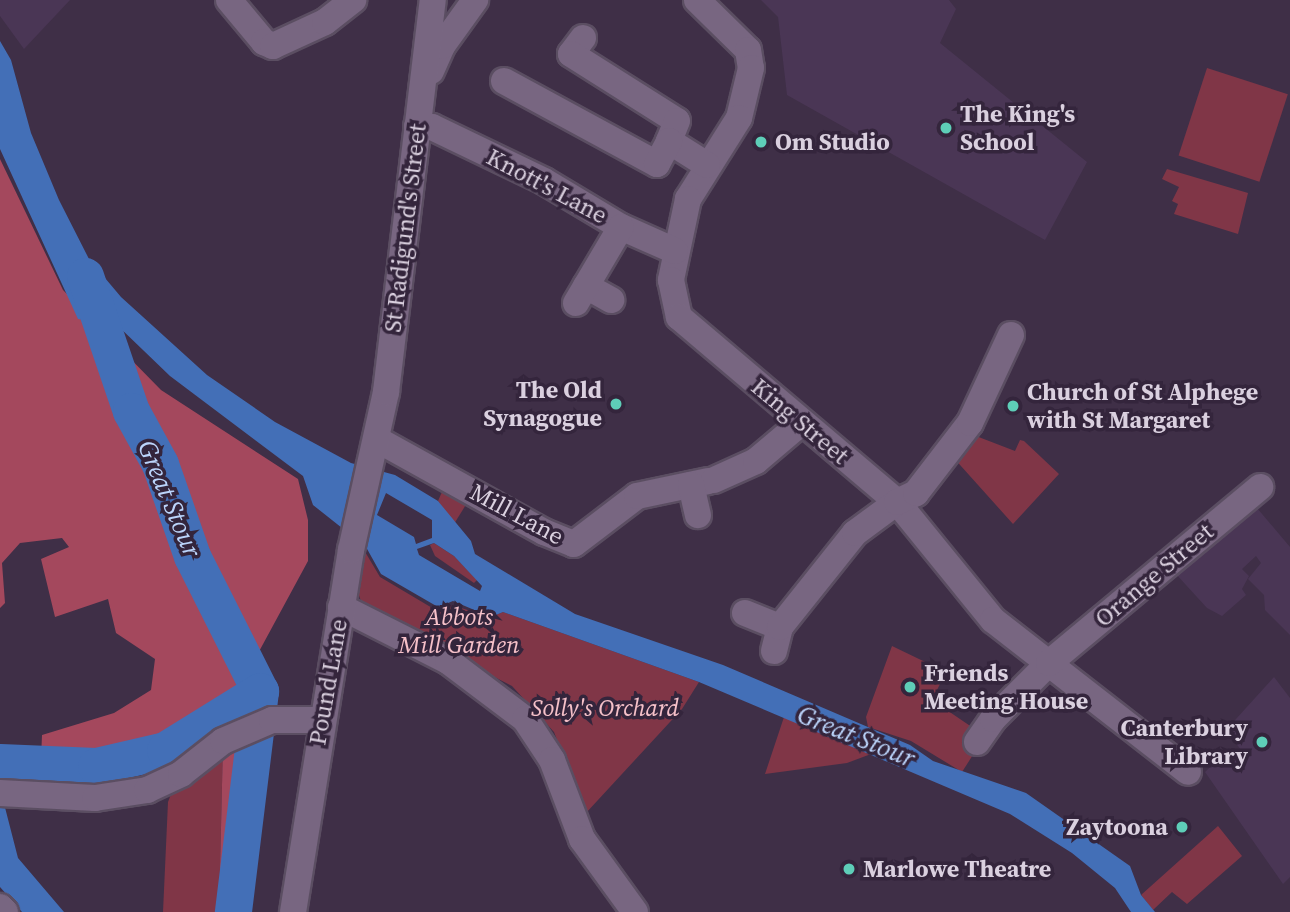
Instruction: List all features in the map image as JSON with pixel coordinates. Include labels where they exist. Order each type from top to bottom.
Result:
[{"type":"street","points":[[229,0],[264,42],[283,44],[353,0]]},
{"type":"street","name":"St Radigund's Street","points":[[374,455],[432,0]]},
{"type":"street","points":[[422,92],[442,46],[475,0]]},
{"type":"street","name":"King Street","points":[[697,0],[748,50],[748,89],[739,118],[722,141],[688,199],[675,251],[673,299],[679,317],[897,502],[986,613],[1033,656],[1049,663],[1188,772]]},
{"type":"street","points":[[504,81],[657,164],[677,121],[571,54],[583,38]]},
{"type":"street","name":"Knott's Lane","points":[[417,126],[432,127],[544,181],[621,227],[675,251]]},
{"type":"street","points":[[669,141],[707,165]]},
{"type":"street","points":[[611,300],[581,295],[621,227]]},
{"type":"street","points":[[745,613],[777,639],[855,533],[897,502],[916,493],[970,423],[1011,335]]},
{"type":"street","name":"Mill Lane","points":[[374,455],[582,547],[637,496],[704,482],[756,461],[801,422]]},
{"type":"street","name":"Pound Lane","points":[[292,912],[321,720],[351,550],[374,455]]},
{"type":"street","points":[[698,514],[704,482]]},
{"type":"street","name":"Orange Street","points":[[977,742],[993,719],[1049,663],[1260,487]]},
{"type":"street","points":[[341,607],[448,661],[525,719],[551,760],[582,839],[635,912]]},
{"type":"street","points":[[4,792],[95,798],[147,790],[181,774],[235,736],[272,720],[321,720]]},
{"type":"street","points":[[0,907],[5,912]]},
{"type":"shaded area","points":[[0,0],[70,0],[24,49],[0,16]]},
{"type":"shaded area","name":"The King's School","points":[[761,0],[949,0],[956,9],[940,43],[1087,162],[1045,240],[787,95],[778,17]]},
{"type":"shaded area","points":[[0,159],[63,290],[161,390],[298,479],[308,520],[308,561],[235,696],[185,732],[146,749],[96,760],[41,759],[42,735],[114,713],[151,690],[155,659],[116,633],[108,599],[55,617],[41,559],[69,547],[62,538],[20,543],[2,563],[5,603],[0,608]]},
{"type":"shaded area","points":[[1257,508],[1290,547],[1290,635],[1265,610],[1264,595],[1248,579],[1261,563],[1256,556],[1242,569],[1249,576],[1242,589],[1246,595],[1222,616],[1207,608],[1175,573]]},
{"type":"shaded area","name":"Canterbury Library","points":[[1274,677],[1290,698],[1290,877],[1283,884],[1205,772],[1221,756],[1231,764],[1244,754],[1226,730]]},
{"type":"shaded area","points":[[263,723],[250,912],[219,912],[223,743]]},
{"type":"green space","points":[[1207,68],[1288,94],[1259,182],[1179,155]]},
{"type":"green space","points":[[1167,169],[1248,193],[1238,234],[1174,214],[1178,204],[1172,201],[1179,187],[1162,179]]},
{"type":"green space","points":[[976,436],[1015,451],[1020,440],[1024,441],[1059,474],[1013,524],[952,456]]},
{"type":"green space","points":[[445,485],[467,503],[454,524],[438,501]]},
{"type":"green space","points":[[434,543],[454,556],[477,580],[474,583],[435,556],[430,545]]},
{"type":"green space","name":"Solly's Orchard","points":[[364,550],[380,577],[439,612],[451,605],[491,617],[503,612],[699,682],[682,709],[586,813],[554,732],[512,686],[364,610],[353,578]]},
{"type":"green space","points":[[892,646],[946,672],[932,700],[985,736],[962,772],[911,741],[868,727],[866,717]]},
{"type":"green space","points":[[784,717],[871,754],[847,763],[765,774]]},
{"type":"green space","points":[[223,743],[219,912],[163,912],[168,802],[175,784]]},
{"type":"green space","points":[[1218,826],[1242,856],[1187,904],[1172,892],[1153,910],[1141,895]]},
{"type":"water","points":[[0,41],[11,60],[31,133],[59,200],[89,259],[121,297],[207,375],[275,422],[351,463],[395,475],[438,501],[471,541],[475,554],[575,614],[723,665],[910,745],[933,761],[1026,793],[1130,866],[1141,895],[1155,912],[1131,912],[1115,888],[1072,853],[1010,814],[699,682],[503,612],[491,617],[453,601],[438,607],[381,574],[366,547],[313,505],[303,476],[170,376],[117,325],[78,319],[0,149]],"holes":[[[386,493],[432,520],[432,538],[416,544],[414,537],[377,515]],[[434,543],[454,556],[482,586],[480,591],[419,555],[417,549]]]},
{"type":"water","points":[[0,788],[18,858],[64,912],[22,912],[0,887]]},
{"type":"waterway","name":"Great Stour","points":[[85,276],[131,411],[160,464],[192,556],[260,691],[233,912]]},
{"type":"waterway","name":"Great Stour","points":[[0,762],[96,766],[165,750],[260,691]]},
{"type":"place","name":"The King's School","points":[[946,128]]},
{"type":"place","name":"Om Studio","points":[[761,142]]},
{"type":"place","name":"The Old Synagogue","points":[[616,404]]},
{"type":"place","name":"Church of St Alphege with St Margaret","points":[[1013,406]]},
{"type":"place","name":"Friends Meeting House","points":[[910,687]]},
{"type":"place","name":"Canterbury Library","points":[[1262,742]]},
{"type":"place","name":"Zaytoona","points":[[1182,827]]},
{"type":"place","name":"Marlowe Theatre","points":[[849,869]]},
{"type":"park label","name":"Abbots Mill Garden","points":[[459,631]]}]
